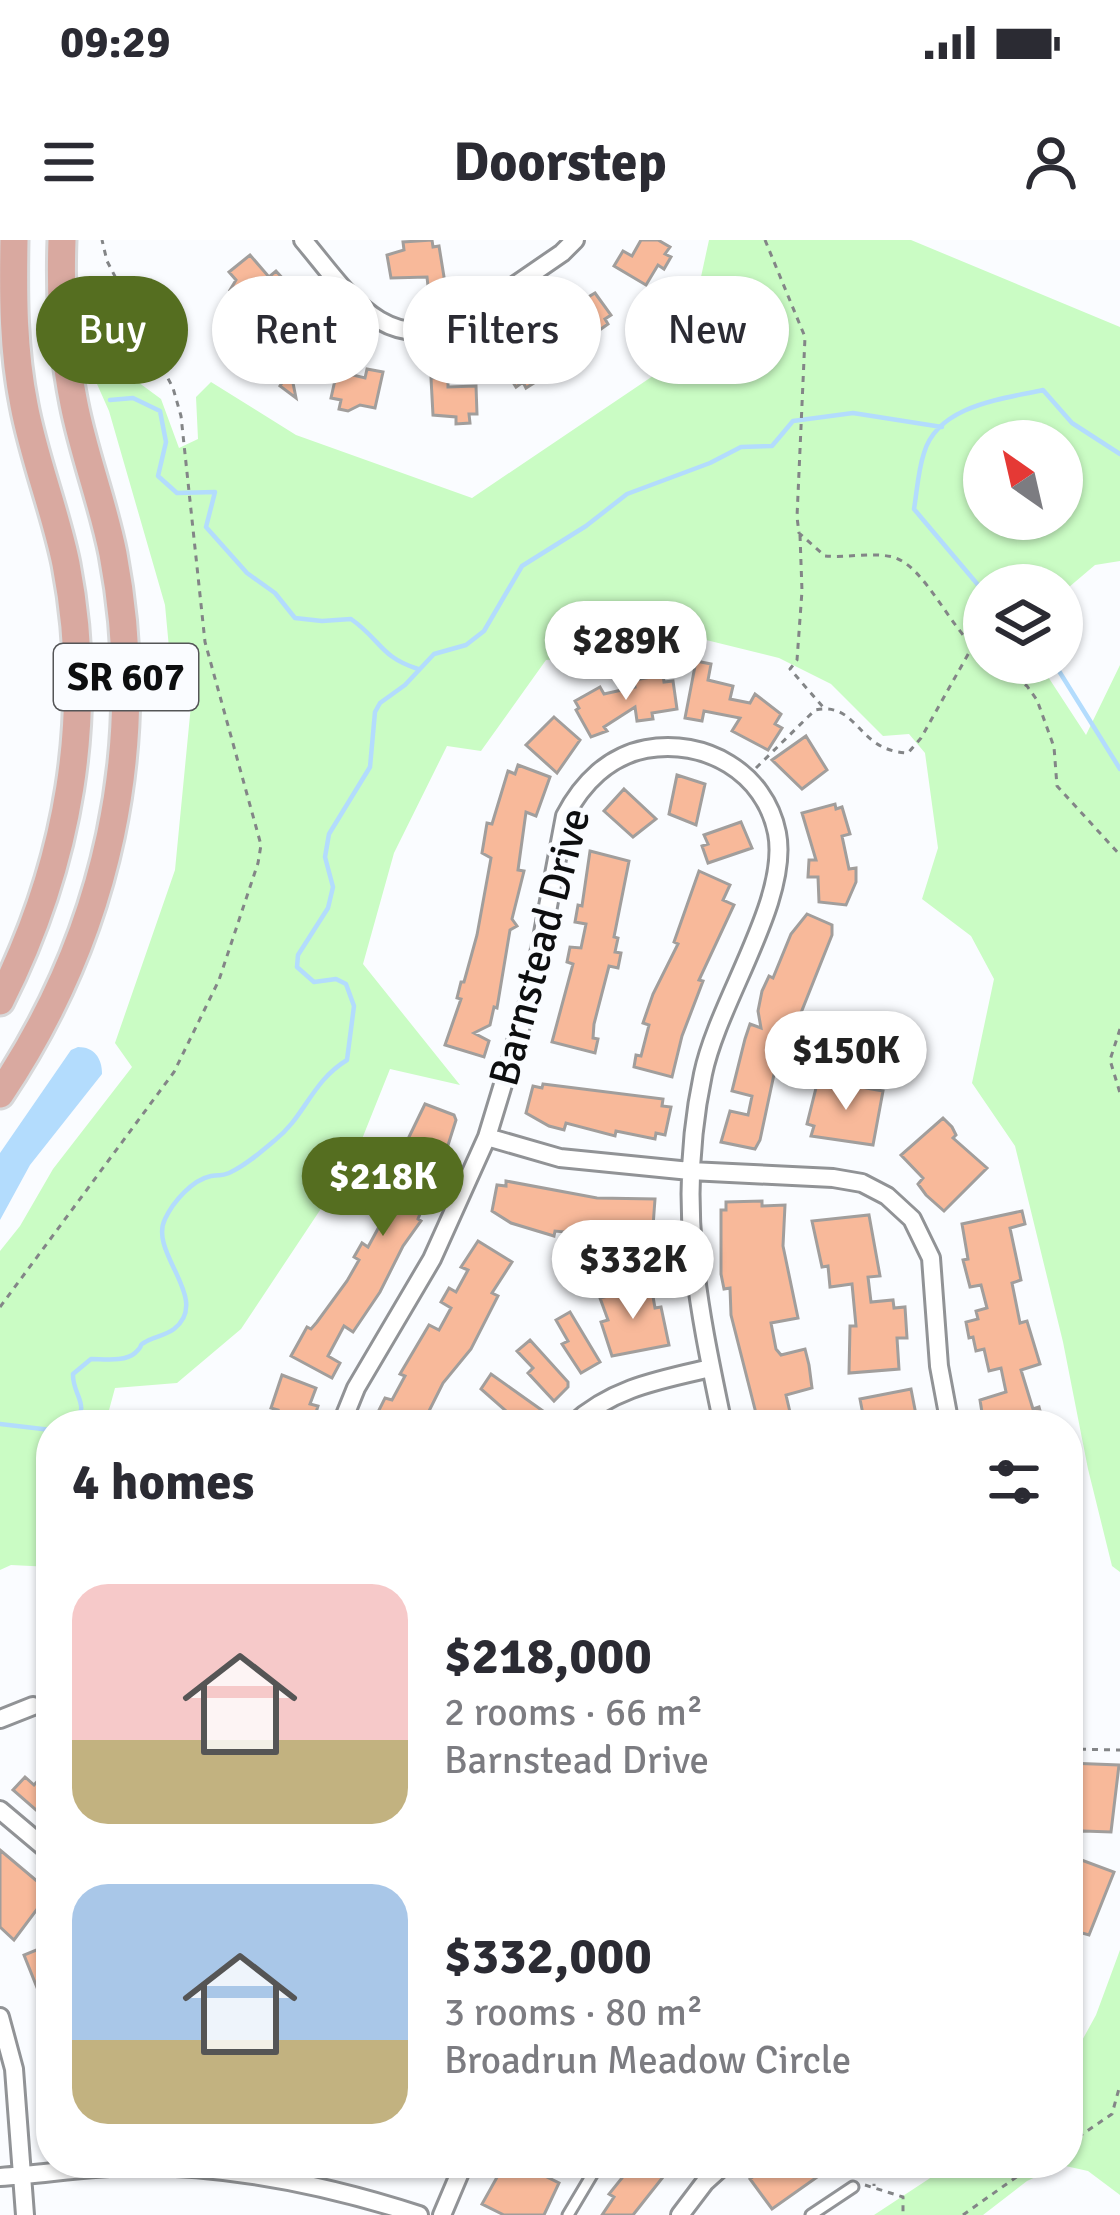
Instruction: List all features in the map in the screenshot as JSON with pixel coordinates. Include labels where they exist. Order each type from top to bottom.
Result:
[{"type":"main road","name":"SR 607","points":[[0,1001],[40,913],[64,832],[73,784],[79,686],[65,562],[16,363],[14,240]]},
{"type":"main road","name":"SR 607","points":[[0,1094],[60,992],[80,946],[110,850],[125,741],[120,598],[105,518],[70,386],[63,334],[62,240]]},
{"type":"street","points":[[303,240],[362,310],[394,329],[412,332],[430,332],[463,321],[562,254],[575,240]]},
{"type":"street","name":"Barnstead Drive","points":[[347,1410],[432,1259],[487,1137],[533,986],[556,850],[576,796],[613,761],[658,747],[700,749],[746,777]]},
{"type":"street","points":[[720,1410],[693,1277],[690,1171],[704,1069],[734,982],[778,881],[777,831],[760,793],[746,777]]},
{"type":"street","points":[[487,1137],[560,1158],[862,1183],[901,1207],[920,1231],[931,1258],[947,1410]]},
{"type":"street","points":[[591,1410],[623,1391],[711,1368]]},
{"type":"street","points":[[0,1719],[33,1706]]},
{"type":"street","points":[[0,1810],[36,1840]]},
{"type":"street","points":[[0,2017],[14,2069],[25,2215]]},
{"type":"street","points":[[0,2177],[36,2174]]},
{"type":"street","points":[[280,2178],[419,2215]]},
{"type":"street","points":[[442,2215],[458,2178]]},
{"type":"street","points":[[680,2215],[709,2178]]},
{"type":"lane","points":[[568,2215],[590,2178]]},
{"type":"lane","points":[[811,2215],[853,2187]]},
{"type":"path","points":[[0,1307],[174,1072],[219,980],[261,845],[206,642],[173,388],[107,261],[102,240]]},
{"type":"path","points":[[765,240],[806,337],[797,517],[802,591],[797,660],[790,669],[823,707]]},
{"type":"path","points":[[800,533],[825,556],[894,557],[909,566],[963,635]]},
{"type":"path","points":[[746,777],[823,707],[842,711],[882,749],[908,753],[963,663]]},
{"type":"path","points":[[1024,684],[1037,700],[1054,747],[1057,785],[1120,855]]},
{"type":"path","points":[[1120,1029],[1110,1060],[1120,1094]]},
{"type":"path","points":[[1083,1749],[1120,1750]]},
{"type":"path","points":[[1083,2134],[1112,2114],[1120,2085]]},
{"type":"path","points":[[874,2178],[874,2187]]},
{"type":"path","points":[[963,2215],[1015,2178]]},
{"type":"path","points":[[853,2187],[874,2187],[903,2197],[902,2215]]},
{"type":"green space","points":[[709,240],[911,240],[1120,327],[1120,561],[1095,565],[1083,575],[1083,564],[963,564],[963,684],[1053,684],[1086,735],[1120,665],[1120,1572],[1112,1566],[1088,1469],[1083,1410],[1076,1410],[1015,1146],[972,1083],[994,979],[971,936],[922,899],[938,848],[925,753],[909,734],[883,736],[831,684],[779,658],[698,638],[649,651],[546,660],[481,751],[447,746],[394,853],[363,964],[460,1085],[390,1069],[354,1159],[241,1329],[177,1383],[115,1388],[109,1410],[36,1410],[36,1566],[11,1565],[0,1570],[0,1251],[53,1169],[132,1067],[115,1043],[175,870],[191,705],[173,691],[165,605],[97,384],[141,384],[161,399],[179,448],[198,439],[196,397],[211,382],[296,435],[472,498],[641,384],[789,384],[789,276],[701,276]]},
{"type":"green space","points":[[1120,1950],[1120,2195],[1083,2170],[1083,2039]]},
{"type":"green space","points":[[930,2178],[1033,2178],[983,2215],[874,2215]]},
{"type":"water","points":[[78,1047],[96,1054],[102,1074],[30,1165],[0,1220],[0,1153],[71,1050]]},
{"type":"building","points":[[432,240],[433,247],[439,246],[444,276],[391,278],[387,255],[404,250],[403,242]]},
{"type":"building","points":[[641,240],[658,240],[670,247],[664,269],[658,265],[651,276],[631,276],[614,266],[623,251],[632,256]]},
{"type":"building","points":[[250,255],[268,276],[232,276],[229,272]]},
{"type":"building","points":[[601,301],[611,315],[605,319],[608,324],[601,329]]},
{"type":"building","points":[[379,371],[383,372],[375,408],[339,409],[341,400],[331,398],[334,384],[379,384]]},
{"type":"building","points":[[293,384],[296,398],[280,386]]},
{"type":"building","points":[[431,384],[476,386],[477,414],[469,414],[470,423],[456,424],[456,417],[433,415]]},
{"type":"building","points":[[696,661],[711,664],[708,680],[733,686],[730,699],[750,703],[755,694],[781,714],[775,724],[782,728],[768,750],[732,731],[740,718],[704,711],[702,721],[685,718]]},
{"type":"building","points":[[663,675],[664,682],[673,681],[677,709],[637,721],[635,707],[604,727],[607,731],[591,737],[575,701],[600,687],[604,694],[635,687],[634,680]]},
{"type":"building","points":[[554,717],[580,740],[557,773],[526,745]]},
{"type":"building","points":[[806,736],[827,770],[802,789],[772,760]]},
{"type":"building","points":[[518,765],[550,777],[536,816],[526,812],[518,870],[524,871],[512,919],[517,926],[510,930],[497,1008],[490,1025],[474,1033],[489,1041],[484,1057],[445,1045],[477,935],[491,858],[482,853],[487,823],[492,824],[508,771],[515,774]]},
{"type":"building","points":[[677,775],[705,784],[696,825],[669,814]]},
{"type":"building","points":[[624,789],[656,819],[633,837],[604,811]]},
{"type":"building","points":[[835,804],[836,809],[842,807],[850,834],[842,836],[849,869],[856,868],[856,882],[846,905],[819,902],[818,877],[808,877],[809,860],[816,860],[802,813]]},
{"type":"building","points":[[741,822],[752,848],[708,863],[704,835]]},
{"type":"building","points":[[590,851],[629,861],[614,937],[618,938],[615,952],[621,953],[618,968],[609,966],[594,1024],[595,1053],[552,1042],[573,964],[567,962],[570,947],[581,948],[586,924],[575,922]]},
{"type":"building","points":[[699,871],[730,885],[723,900],[734,905],[699,980],[703,981],[672,1077],[634,1067],[649,1025],[643,1023],[678,944],[674,942]]},
{"type":"building","points":[[807,914],[832,925],[832,935],[785,1053],[779,1051],[760,1140],[755,1149],[721,1142],[730,1111],[748,1115],[752,1096],[732,1091],[745,1039],[750,1024],[761,1028],[762,991],[769,976],[773,978],[791,934]]},
{"type":"building","points":[[838,1083],[883,1091],[873,1145],[811,1136],[814,1126],[807,1124],[817,1084],[837,1089]]},
{"type":"building","points":[[543,1084],[663,1099],[662,1106],[671,1107],[665,1135],[656,1133],[655,1139],[616,1131],[615,1136],[566,1123],[564,1130],[549,1126],[526,1113],[533,1086],[542,1088]]},
{"type":"building","points":[[425,1104],[456,1120],[445,1165],[438,1181],[434,1179],[421,1221],[380,1292],[353,1332],[344,1326],[328,1356],[340,1363],[332,1378],[291,1356],[307,1327],[311,1329],[347,1281],[362,1243],[368,1247],[399,1190],[393,1187],[397,1179],[391,1174]]},
{"type":"building","points":[[943,1118],[956,1135],[953,1138],[987,1168],[944,1211],[926,1195],[918,1184],[923,1178],[901,1155]]},
{"type":"building","points":[[506,1181],[597,1198],[655,1199],[652,1240],[555,1231],[554,1236],[511,1223],[492,1211],[497,1185],[506,1186]]},
{"type":"building","points":[[726,1202],[785,1205],[783,1246],[798,1318],[771,1323],[781,1355],[805,1349],[812,1388],[786,1395],[790,1410],[755,1410],[731,1315],[730,1288],[724,1289],[721,1274],[721,1210],[726,1210]]},
{"type":"building","points":[[1022,1211],[1025,1224],[1010,1228],[1021,1280],[1012,1283],[1020,1323],[1027,1321],[1040,1364],[1021,1370],[1033,1409],[1040,1410],[982,1410],[980,1400],[1006,1392],[1001,1368],[989,1371],[984,1349],[976,1351],[973,1337],[969,1338],[966,1322],[978,1319],[976,1311],[987,1308],[981,1285],[970,1287],[962,1224]]},
{"type":"building","points":[[869,1215],[880,1276],[868,1277],[871,1302],[893,1300],[894,1308],[905,1307],[907,1338],[897,1338],[899,1369],[849,1373],[850,1326],[856,1326],[852,1284],[830,1287],[812,1221]]},
{"type":"building","points":[[478,1241],[512,1262],[492,1293],[498,1296],[471,1349],[443,1383],[430,1410],[379,1410],[385,1398],[392,1400],[405,1376],[400,1374],[429,1325],[439,1330],[451,1308],[441,1302],[449,1288],[456,1292],[468,1270],[461,1267]]},
{"type":"building","points":[[651,1285],[669,1345],[612,1356],[601,1322],[608,1320],[600,1298]]},
{"type":"building","points":[[570,1312],[600,1362],[581,1373],[562,1344],[568,1341],[556,1320]]},
{"type":"building","points":[[530,1340],[568,1382],[554,1401],[528,1373],[533,1368],[517,1351]]},
{"type":"building","points":[[491,1374],[542,1410],[505,1410],[481,1389]]},
{"type":"building","points":[[282,1375],[316,1388],[310,1404],[318,1406],[317,1410],[271,1408]]},
{"type":"building","points":[[911,1389],[915,1410],[862,1410],[860,1399]]},
{"type":"building","points":[[1083,1764],[1119,1765],[1111,1832],[1083,1831]]},
{"type":"building","points":[[25,1777],[34,1785],[36,1810],[13,1790]]},
{"type":"building","points":[[0,1850],[36,1880],[36,1911],[14,1940],[0,1927]]},
{"type":"building","points":[[1083,1861],[1114,1872],[1089,1935],[1083,1933]]},
{"type":"building","points":[[36,1950],[36,1985],[24,1955]]},
{"type":"building","points":[[497,2178],[549,2178],[559,2183],[544,2215],[504,2215],[482,2204]]},
{"type":"building","points":[[622,2178],[662,2178],[633,2215],[602,2215],[614,2197],[609,2194]]},
{"type":"building","points":[[751,2178],[816,2178],[772,2209]]},
{"type":"waterway","points":[[963,567],[914,509],[924,453],[943,424],[991,401],[1043,390],[1072,423],[1120,454]]},
{"type":"waterway","points":[[110,400],[133,398],[160,411],[166,442],[158,476],[177,493],[215,492],[206,527],[295,618],[351,619],[388,653],[418,669]]},
{"type":"waterway","points":[[81,1410],[73,1374],[91,1359],[131,1356],[142,1344],[174,1329],[184,1317],[183,1290],[162,1232],[173,1206],[197,1182],[229,1173],[264,1150],[347,1060],[354,1006],[346,984],[336,979],[314,982],[297,967],[298,955],[328,908],[333,887],[325,857],[329,834],[370,767],[380,703],[434,654],[466,645],[484,631],[522,566],[627,494],[741,447],[772,446],[793,421],[853,413],[942,427]]},
{"type":"waterway","points":[[1067,684],[1120,769]]},
{"type":"waterway","points":[[0,1424],[36,1428]]}]
